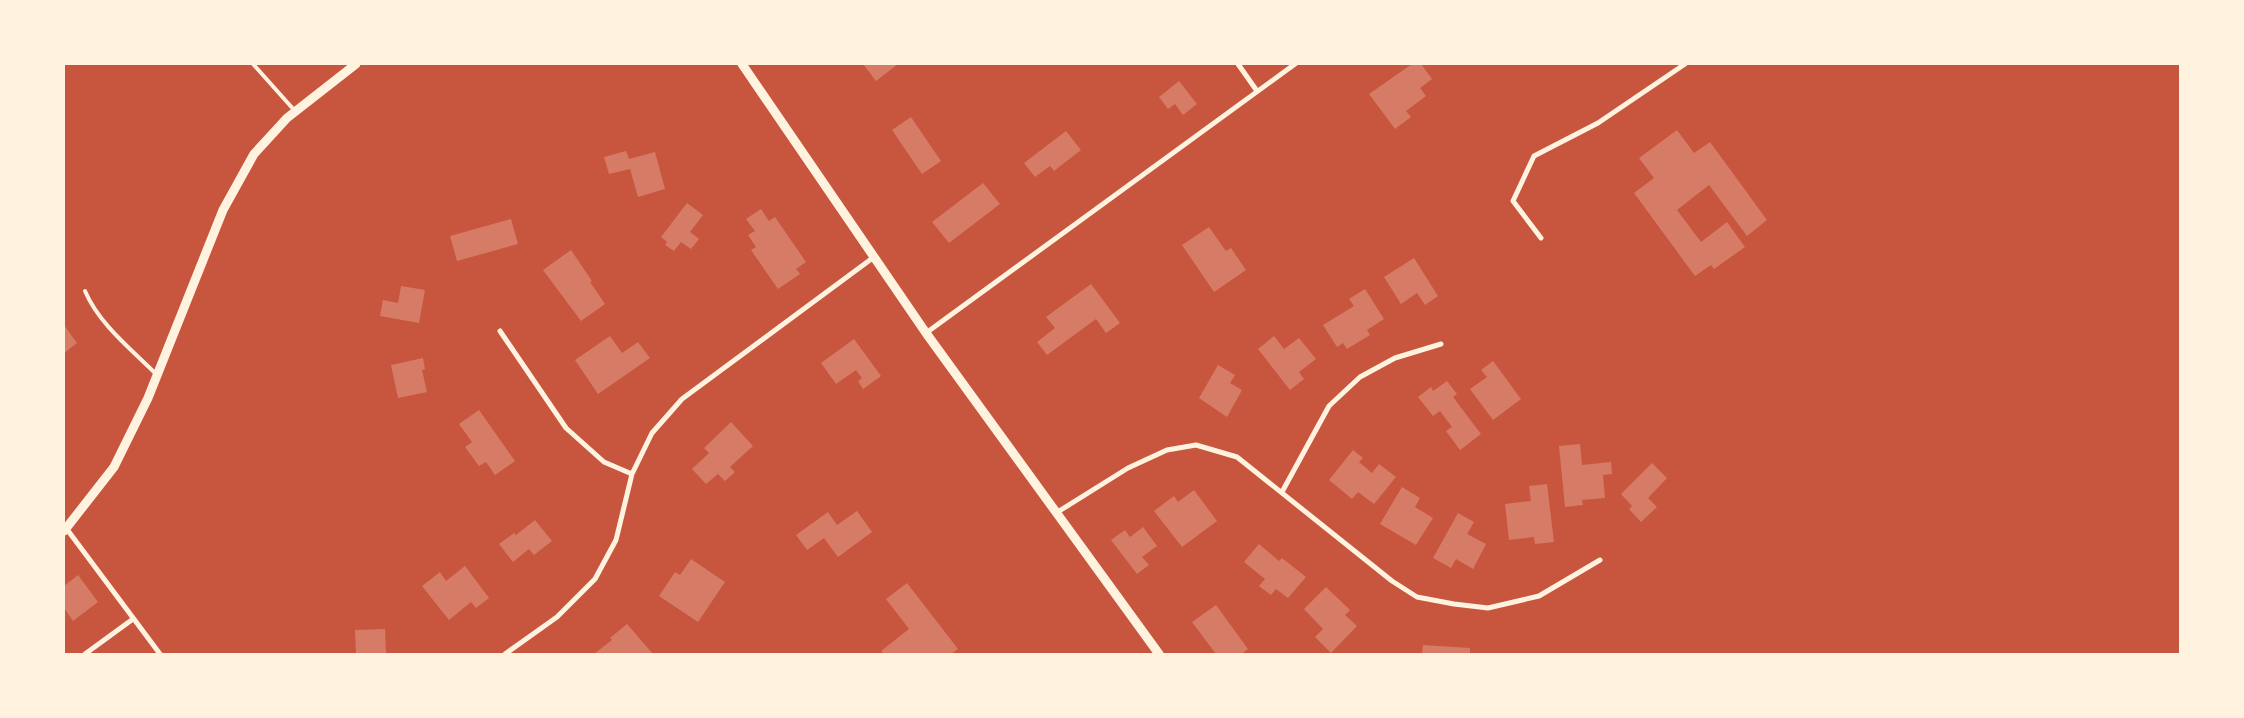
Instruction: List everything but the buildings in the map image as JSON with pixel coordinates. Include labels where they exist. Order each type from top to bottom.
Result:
[{"type":"street","points":[[160,654],[65,530],[114,467],[158,375],[223,210],[254,154],[295,111],[356,64]]},
{"type":"street","points":[[742,64],[926,333],[1159,654]]},
{"type":"street","points":[[1238,64],[1258,91]]},
{"type":"street","points":[[926,333],[1295,64]]},
{"type":"street","points":[[1542,238],[1513,201],[1534,156],[1598,123],[1685,64]]},
{"type":"street","points":[[504,654],[557,617],[595,579],[616,540],[632,474],[652,433],[682,398],[874,257]]},
{"type":"street","points":[[500,331],[566,428],[604,462],[632,474]]},
{"type":"street","points":[[1282,492],[1329,406],[1360,377],[1395,358],[1441,344]]},
{"type":"street","points":[[1056,513],[1128,468],[1167,450],[1196,445],[1237,457],[1392,581],[1417,597],[1488,608],[1539,596],[1600,560]]},
{"type":"street","points":[[85,654],[133,619]]},
{"type":"lane","points":[[253,64],[295,111]]},
{"type":"lane","points":[[85,291],[91,304],[115,334],[158,375]]}]
